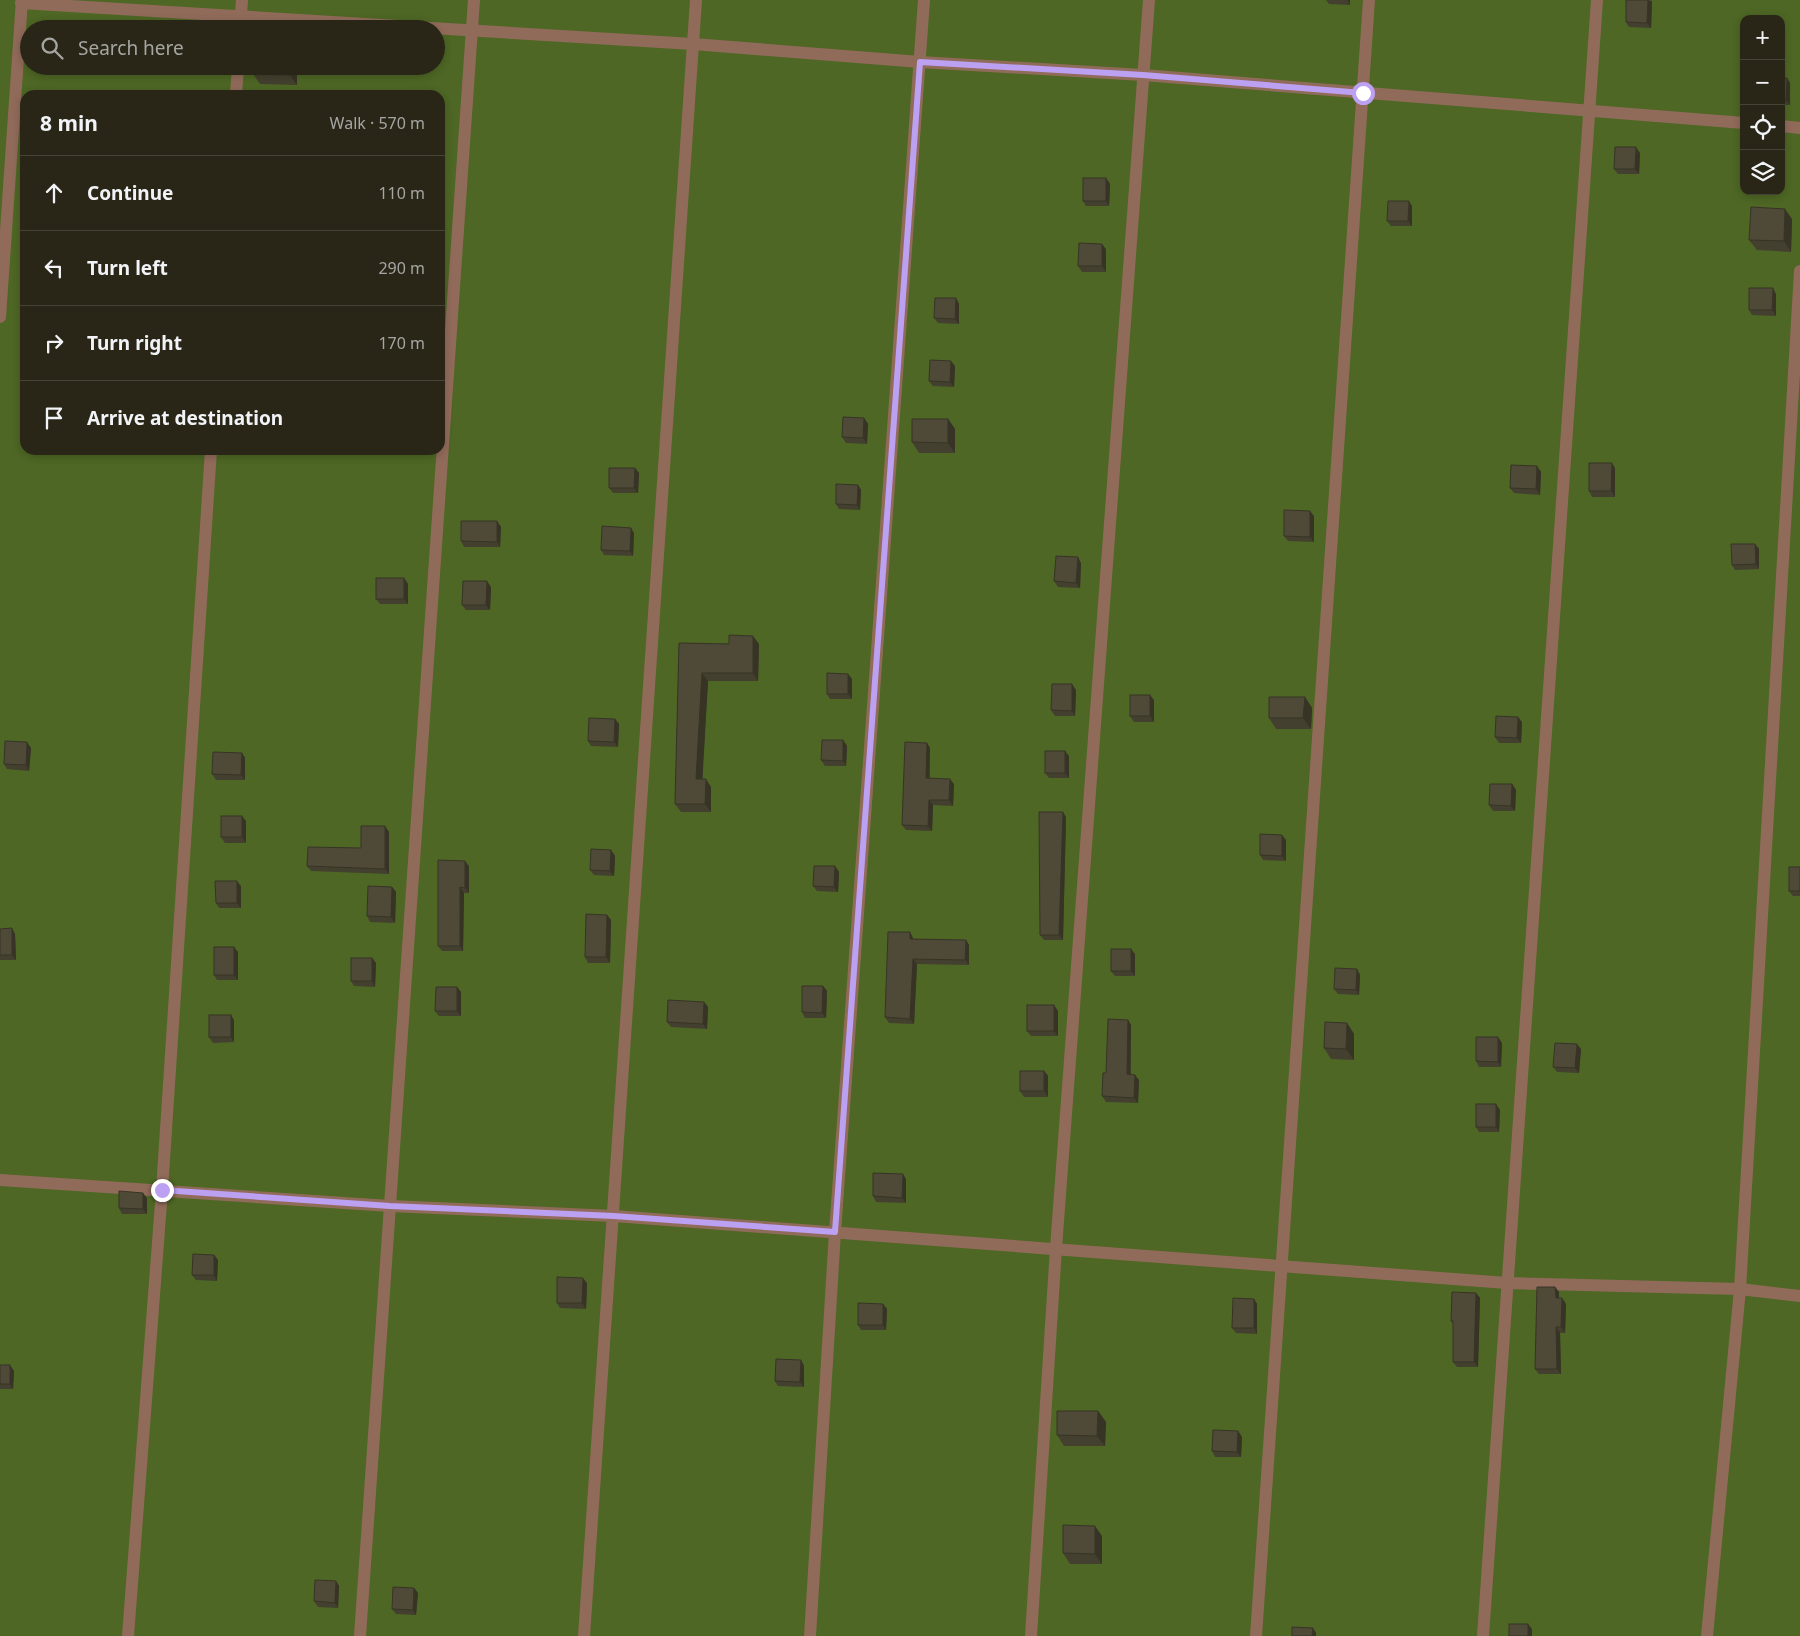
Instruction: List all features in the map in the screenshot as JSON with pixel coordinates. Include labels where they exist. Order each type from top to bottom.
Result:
[{"type":"street","points":[[241,20],[242,0]]},
{"type":"street","points":[[445,407],[474,0]]},
{"type":"street","points":[[584,1636],[696,0]]},
{"type":"street","points":[[810,1636],[835,1232],[924,0]]},
{"type":"street","points":[[1031,1636],[1056,1248],[1149,0]]},
{"type":"street","points":[[1256,1636],[1369,0]]},
{"type":"street","points":[[1483,1636],[1596,0]]},
{"type":"street","points":[[21,20],[22,2],[219,20]]},
{"type":"street","points":[[445,29],[693,44],[920,62],[1143,75],[1740,123]]},
{"type":"street","points":[[0,318],[20,31]]},
{"type":"street","points":[[236,90],[237,75]]},
{"type":"street","points":[[1785,126],[1800,128]]},
{"type":"street","points":[[1708,1636],[1740,1289],[1800,271]]},
{"type":"street","points":[[128,1636],[162,1190],[211,455]]},
{"type":"street","points":[[360,1636],[442,455]]},
{"type":"street","points":[[0,1180],[390,1206],[614,1216],[1507,1283],[1740,1289],[1800,1296]]},
{"type":"green space","points":[[0,0],[1800,0],[1800,1636],[0,1636]]},
{"type":"building","points":[[1626,0],[1648,0],[1647,23],[1626,22]]},
{"type":"building","points":[[1785,78],[1787,78],[1786,100]]},
{"type":"building","points":[[1615,147],[1636,147],[1635,169],[1614,169]]},
{"type":"building","points":[[1083,178],[1106,178],[1106,201],[1083,201]]},
{"type":"building","points":[[1388,201],[1409,201],[1408,221],[1387,221]]},
{"type":"building","points":[[1751,207],[1785,209],[1784,241],[1749,240]]},
{"type":"building","points":[[1079,243],[1102,244],[1102,266],[1078,266]]},
{"type":"building","points":[[1749,288],[1773,288],[1772,310],[1749,310]]},
{"type":"building","points":[[935,298],[956,298],[955,319],[934,318]]},
{"type":"building","points":[[930,360],[951,361],[950,382],[929,381]]},
{"type":"building","points":[[843,417],[864,418],[863,438],[842,437]]},
{"type":"building","points":[[912,419],[948,419],[948,443],[912,442]]},
{"type":"building","points":[[1589,463],[1612,463],[1611,491],[1589,491]]},
{"type":"building","points":[[1511,465],[1537,466],[1536,489],[1510,488]]},
{"type":"building","points":[[609,468],[635,468],[634,488],[609,488]]},
{"type":"building","points":[[836,484],[858,485],[857,505],[836,504]]},
{"type":"building","points":[[1284,510],[1310,511],[1310,537],[1284,536]]},
{"type":"building","points":[[461,521],[497,521],[497,542],[461,541]]},
{"type":"building","points":[[602,526],[631,528],[630,551],[601,550]]},
{"type":"building","points":[[1731,544],[1755,544],[1756,564],[1732,565]]},
{"type":"building","points":[[1056,556],[1078,557],[1076,583],[1054,581]]},
{"type":"building","points":[[376,578],[404,578],[404,599],[376,599]]},
{"type":"building","points":[[463,581],[487,581],[486,605],[462,605]]},
{"type":"building","points":[[729,635],[753,636],[753,673],[702,673],[696,779],[706,779],[705,804],[675,804],[679,643],[729,644]]},
{"type":"building","points":[[827,673],[848,674],[848,694],[827,694]]},
{"type":"building","points":[[1052,684],[1072,684],[1072,711],[1051,710]]},
{"type":"building","points":[[1130,695],[1150,695],[1150,716],[1130,716]]},
{"type":"building","points":[[1269,697],[1305,697],[1303,718],[1269,718]]},
{"type":"building","points":[[1496,716],[1518,717],[1517,738],[1495,737]]},
{"type":"building","points":[[589,718],[615,719],[614,742],[588,741]]},
{"type":"building","points":[[822,740],[843,740],[843,761],[821,760]]},
{"type":"building","points":[[5,741],[27,742],[26,765],[4,764]]},
{"type":"building","points":[[905,742],[927,743],[926,778],[950,779],[949,800],[929,800],[928,826],[902,825]]},
{"type":"building","points":[[1045,751],[1065,751],[1065,773],[1045,773]]},
{"type":"building","points":[[213,752],[242,753],[241,775],[212,774]]},
{"type":"building","points":[[1490,784],[1512,784],[1511,806],[1489,805]]},
{"type":"building","points":[[1039,812],[1063,812],[1059,935],[1040,935]]},
{"type":"building","points":[[221,816],[242,816],[242,837],[221,837]]},
{"type":"building","points":[[361,826],[385,826],[385,869],[307,866],[308,847],[361,848]]},
{"type":"building","points":[[1260,834],[1282,835],[1282,856],[1260,855]]},
{"type":"building","points":[[591,849],[611,850],[610,871],[590,870]]},
{"type":"building","points":[[438,860],[465,861],[465,888],[460,887],[460,946],[438,946]]},
{"type":"building","points":[[814,866],[835,866],[834,887],[813,886]]},
{"type":"building","points":[[1789,867],[1800,867],[1800,891],[1789,891]]},
{"type":"building","points":[[215,881],[237,881],[237,903],[216,903]]},
{"type":"building","points":[[368,886],[392,887],[391,917],[367,916]]},
{"type":"building","points":[[586,914],[607,915],[606,957],[585,957]]},
{"type":"building","points":[[12,928],[12,955],[0,955],[0,929]]},
{"type":"building","points":[[888,932],[910,932],[910,939],[966,940],[965,960],[913,959],[910,1019],[885,1017]]},
{"type":"building","points":[[214,947],[234,947],[234,975],[214,975]]},
{"type":"building","points":[[1111,949],[1131,949],[1131,971],[1111,971]]},
{"type":"building","points":[[351,958],[372,958],[372,981],[351,981]]},
{"type":"building","points":[[1335,968],[1357,969],[1356,990],[1334,989]]},
{"type":"building","points":[[802,986],[823,986],[822,1013],[802,1012]]},
{"type":"building","points":[[436,987],[457,987],[457,1011],[435,1011]]},
{"type":"building","points":[[668,1000],[704,1002],[703,1024],[667,1022]]},
{"type":"building","points":[[1027,1005],[1054,1005],[1054,1031],[1027,1031]]},
{"type":"building","points":[[209,1015],[231,1015],[231,1037],[209,1037]]},
{"type":"building","points":[[1108,1019],[1128,1020],[1127,1074],[1135,1075],[1134,1098],[1102,1096],[1103,1073],[1106,1073]]},
{"type":"building","points":[[1325,1022],[1347,1023],[1346,1049],[1324,1048]]},
{"type":"building","points":[[1476,1037],[1498,1037],[1498,1062],[1476,1061]]},
{"type":"building","points":[[1555,1043],[1577,1044],[1575,1068],[1553,1067]]},
{"type":"building","points":[[1020,1071],[1044,1071],[1044,1091],[1020,1091]]},
{"type":"building","points":[[1476,1104],[1496,1104],[1496,1127],[1476,1127]]},
{"type":"building","points":[[873,1173],[903,1174],[902,1198],[873,1196]]},
{"type":"building","points":[[119,1191],[143,1193],[143,1209],[119,1208]]},
{"type":"building","points":[[193,1254],[214,1255],[214,1275],[192,1275]]},
{"type":"building","points":[[557,1277],[583,1278],[582,1303],[557,1303]]},
{"type":"building","points":[[1537,1287],[1555,1287],[1556,1298],[1562,1298],[1561,1327],[1556,1327],[1557,1369],[1535,1369]]},
{"type":"building","points":[[1452,1292],[1476,1293],[1474,1362],[1453,1362]]},
{"type":"building","points":[[1233,1298],[1254,1299],[1254,1328],[1232,1328]]},
{"type":"building","points":[[858,1303],[883,1304],[883,1325],[858,1325]]},
{"type":"building","points":[[776,1359],[801,1360],[800,1382],[775,1381]]},
{"type":"building","points":[[0,1365],[10,1365],[10,1384],[0,1384]]},
{"type":"building","points":[[1057,1411],[1098,1411],[1097,1436],[1057,1435]]},
{"type":"building","points":[[1213,1430],[1238,1431],[1237,1452],[1212,1451]]},
{"type":"building","points":[[1063,1525],[1095,1526],[1095,1554],[1063,1553]]},
{"type":"building","points":[[315,1580],[336,1581],[335,1603],[314,1601]]},
{"type":"building","points":[[393,1587],[414,1588],[413,1610],[392,1609]]},
{"type":"building","points":[[1509,1624],[1528,1624],[1528,1636],[1509,1636]]},
{"type":"building","points":[[1292,1627],[1313,1628],[1312,1636],[1292,1636]]},
{"type":"route","points":[[162,1190],[390,1206],[614,1216],[835,1232],[920,62],[1143,75],[1363,93]]}]
